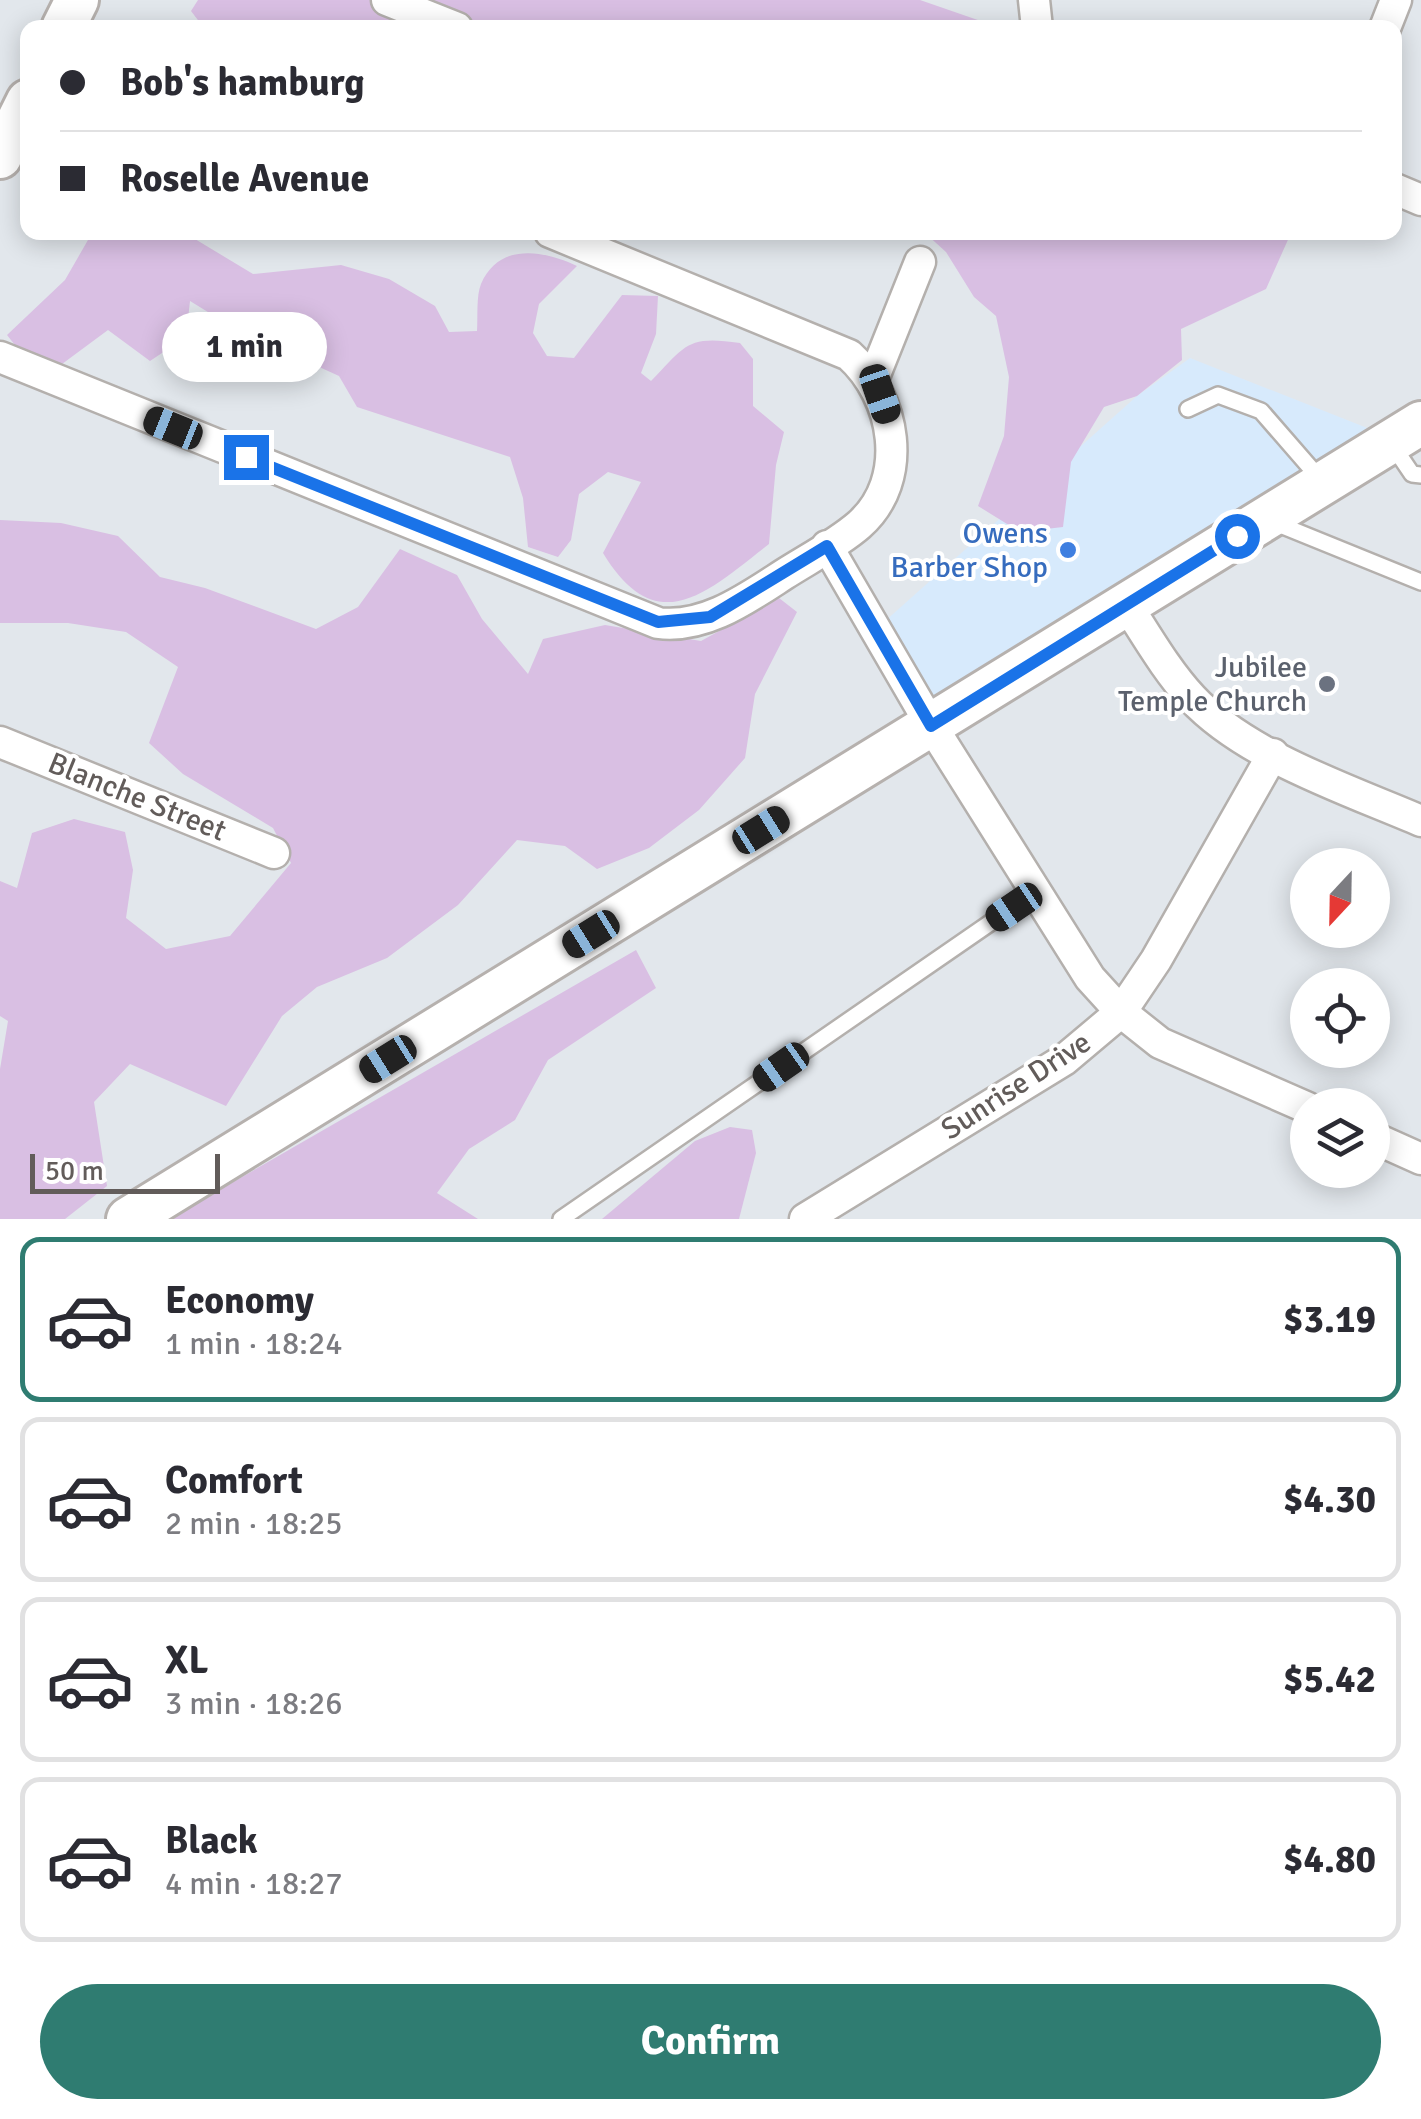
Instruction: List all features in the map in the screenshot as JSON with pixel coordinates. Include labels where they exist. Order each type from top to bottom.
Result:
[{"type":"main road","points":[[0,157],[20,117]]},
{"type":"main road","points":[[128,1219],[1406,432]]},
{"type":"street","points":[[388,0],[437,20]]},
{"type":"street","points":[[0,358],[658,622],[684,623],[710,617],[827,546],[870,512],[890,465],[888,418],[872,382],[849,354],[570,240]]},
{"type":"street","points":[[872,382],[920,262]]},
{"type":"street","points":[[827,546],[931,726],[1090,978],[1121,1012],[1160,1043],[1290,1100]]},
{"type":"street","points":[[1126,604],[1193,699],[1231,732],[1421,821]]},
{"type":"street","name":"Blanche Street","points":[[0,742],[274,852]]},
{"type":"street","name":"Sunrise Drive","points":[[805,1219],[1064,1060],[1121,1012],[1156,960],[1272,754]]},
{"type":"street","points":[[1390,1145],[1421,1159]]},
{"type":"lane","points":[[1188,409],[1218,395],[1261,411],[1323,483]]},
{"type":"lane","points":[[1406,432],[1412,474],[1421,475]]},
{"type":"lane","points":[[1265,519],[1421,582]]},
{"type":"lane","points":[[561,1219],[1036,892]]},
{"type":"shaded area","points":[[198,0],[920,0],[978,20],[198,20],[191,11]]},
{"type":"shaded area","points":[[88,240],[197,240],[253,274],[341,265],[389,279],[435,306],[449,332],[477,331],[481,284],[489,270],[511,255],[538,254],[577,266],[539,304],[533,333],[547,356],[574,358],[622,295],[658,296],[656,334],[641,373],[651,381],[681,351],[698,342],[740,343],[753,359],[753,406],[784,432],[776,465],[769,544],[724,578],[683,600],[663,602],[643,596],[623,580],[603,553],[641,482],[608,472],[579,494],[571,540],[558,557],[528,547],[523,498],[510,457],[357,407],[339,376],[234,328],[190,301],[186,337],[150,361],[108,330],[58,367],[22,354],[7,335],[65,280]]},
{"type":"shaded area","points":[[933,240],[1288,240],[1266,289],[1181,329],[1182,360],[1137,396],[1104,407],[1071,462],[1063,527],[1020,532],[978,506],[1004,436],[1009,377],[996,316],[974,297],[946,252]]},
{"type":"shaded area","points":[[1190,358],[1395,439],[931,725],[874,631],[1137,396]]},
{"type":"shaded area","points":[[0,520],[61,523],[118,536],[160,577],[205,588],[316,629],[358,607],[400,549],[457,575],[482,619],[528,674],[543,639],[605,625],[701,641],[779,598],[797,612],[755,694],[745,758],[699,810],[649,848],[597,869],[565,846],[517,840],[458,905],[387,958],[317,987],[282,1016],[226,1106],[130,1064],[94,1102],[107,1186],[65,1219],[0,1219],[0,1069],[8,1021],[0,1016],[0,881],[17,888],[32,833],[74,819],[125,832],[133,870],[126,918],[166,949],[230,936],[291,863],[273,828],[183,774],[149,743],[178,667],[126,632],[68,623],[0,623]]},
{"type":"shaded area","points":[[636,950],[656,988],[548,1060],[515,1120],[469,1149],[437,1193],[478,1219],[169,1219]]},
{"type":"shaded area","points":[[730,1127],[752,1130],[756,1153],[739,1219],[602,1219],[695,1141]]},
{"type":"place","name":"Owens Barber Shop","points":[[1068,550]]},
{"type":"place","name":"Jubilee Temple Church","points":[[1327,684]]},
{"type":"route","points":[[246,457],[501,562],[671,624],[710,617],[827,546],[931,726],[1237,536]]}]
